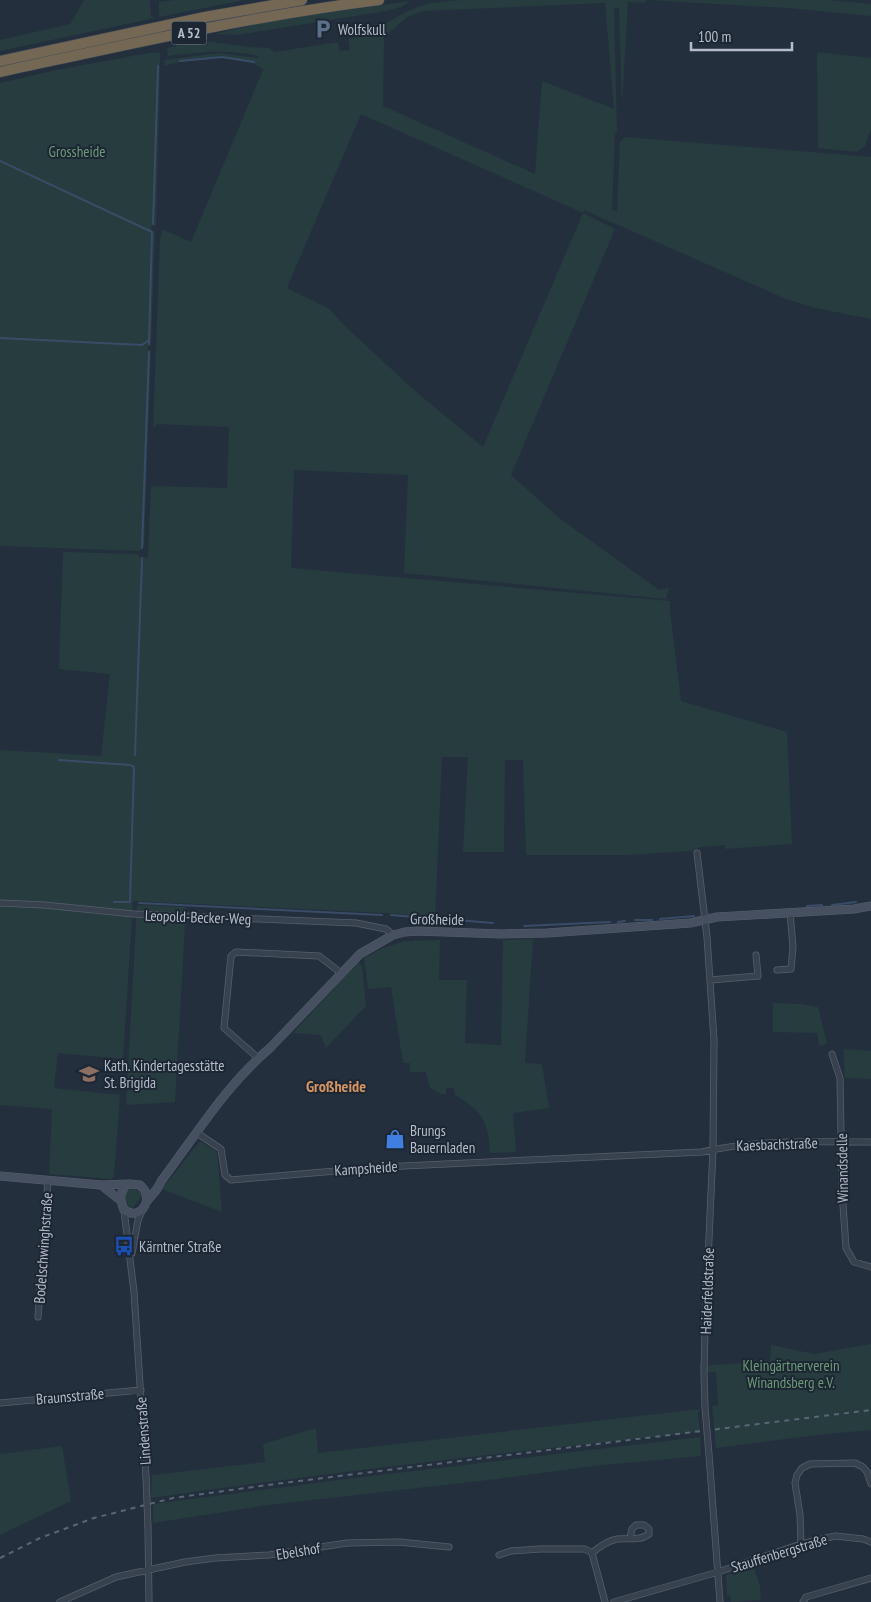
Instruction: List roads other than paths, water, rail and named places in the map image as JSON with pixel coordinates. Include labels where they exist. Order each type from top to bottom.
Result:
[{"type":"highway","name":"A 52","points":[[0,61],[205,18],[302,0]]},
{"type":"highway","name":"A 52","points":[[0,72],[207,29],[304,11],[379,0]]},
{"type":"street","name":"Haiderfeldstraße","points":[[697,853],[705,920],[714,1040],[713,1149],[704,1374],[720,1602]]},
{"type":"street","name":"Leopold-Becker-Weg","points":[[0,903],[44,905],[134,914],[356,923],[386,929],[393,936]]},
{"type":"street","name":"Großheide","points":[[147,1201],[157,1190],[162,1180],[214,1109],[258,1058],[270,1048],[360,954],[393,936],[405,932],[502,934],[631,928],[717,917],[854,909],[871,906]]},
{"type":"street","points":[[777,970],[791,969],[793,947],[790,912]]},
{"type":"street","points":[[258,1058],[224,1028],[231,956],[236,952],[319,956],[341,973]]},
{"type":"street","points":[[710,980],[758,976],[756,955]]},
{"type":"street","name":"Winandsdelle","points":[[832,1054],[840,1078],[842,1190],[846,1248],[854,1262],[871,1267]]},
{"type":"street","name":"Kampsheide","points":[[197,1133],[221,1149],[225,1175],[232,1180],[382,1167],[702,1152],[713,1149]]},
{"type":"street","name":"Kaesbachstraße","points":[[713,1149],[724,1146],[790,1142],[871,1142]]},
{"type":"street","points":[[0,1176],[101,1185],[136,1184],[144,1188],[147,1194],[147,1201],[143,1210],[134,1214],[124,1210],[120,1200],[101,1185]]},
{"type":"street","name":"Bodelschwinghstraße","points":[[38,1317],[48,1180]]},
{"type":"street","name":"Großheide","points":[[144,1188],[155,1186],[162,1180]]},
{"type":"street","points":[[120,1200],[126,1185]]},
{"type":"street","name":"Lindenstraße","points":[[124,1210],[131,1260],[141,1390],[148,1528],[149,1602]]},
{"type":"street","name":"Lindenstraße","points":[[131,1260],[134,1236],[143,1210]]},
{"type":"street","name":"Braunsstraße","points":[[0,1402],[141,1390]]},
{"type":"street","points":[[801,1544],[800,1516],[795,1482],[796,1475],[802,1468],[810,1464],[855,1464],[863,1466],[871,1484]]},
{"type":"street","name":"Stauffenbergstraße","points":[[614,1602],[718,1572],[801,1544],[835,1536],[871,1542]]},
{"type":"street","points":[[592,1553],[603,1544],[616,1539],[630,1538]]},
{"type":"street","name":"Ebelshof","points":[[60,1602],[116,1577],[208,1559],[269,1555],[347,1543],[399,1542],[449,1547]]},
{"type":"street","points":[[500,1555],[511,1551],[585,1549],[592,1553],[605,1602]]},
{"type":"street","points":[[803,1602],[806,1597],[871,1578]]},
{"type":"waterway","points":[[180,61],[222,57],[254,62]]},
{"type":"waterway","points":[[153,224],[158,66]]},
{"type":"waterway","points":[[0,161],[152,232]]},
{"type":"waterway","points":[[149,344],[152,233]]},
{"type":"waterway","points":[[0,338],[142,345],[149,340]]},
{"type":"waterway","points":[[142,548],[149,352]]},
{"type":"waterway","points":[[135,755],[142,558]]},
{"type":"waterway","points":[[59,760],[130,765],[134,767],[130,902],[114,902]]},
{"type":"waterway","points":[[832,905],[856,902]]},
{"type":"waterway","points":[[139,903],[382,915]]},
{"type":"waterway","points":[[807,906],[822,905]]},
{"type":"waterway","points":[[391,915],[449,920]]},
{"type":"waterway","points":[[660,919],[694,916]]},
{"type":"waterway","points":[[456,920],[493,923]]},
{"type":"waterway","points":[[635,920],[652,920]]},
{"type":"waterway","points":[[618,922],[625,921]]},
{"type":"waterway","points":[[524,926],[610,922]]},
{"type":"railway","points":[[0,1558],[40,1538],[94,1518],[173,1498],[871,1410]]},
{"type":"place","name":"Wolfskull","points":[[323,29]]},
{"type":"place","name":"Kath. Kindertagesstätte St. Brigida","points":[[89,1074]]},
{"type":"place","name":"Brungs Bauernladen","points":[[395,1139]]},
{"type":"place","name":"Kärntner Straße","points":[[124,1246]]},
{"type":"district","name":"Großheide","points":[[336,1086]]},
{"type":"park label","name":"Grossheide","points":[[77,151]]},
{"type":"park label","name":"Kleingärtnerverein Winandsberg e.V.","points":[[791,1374]]}]
